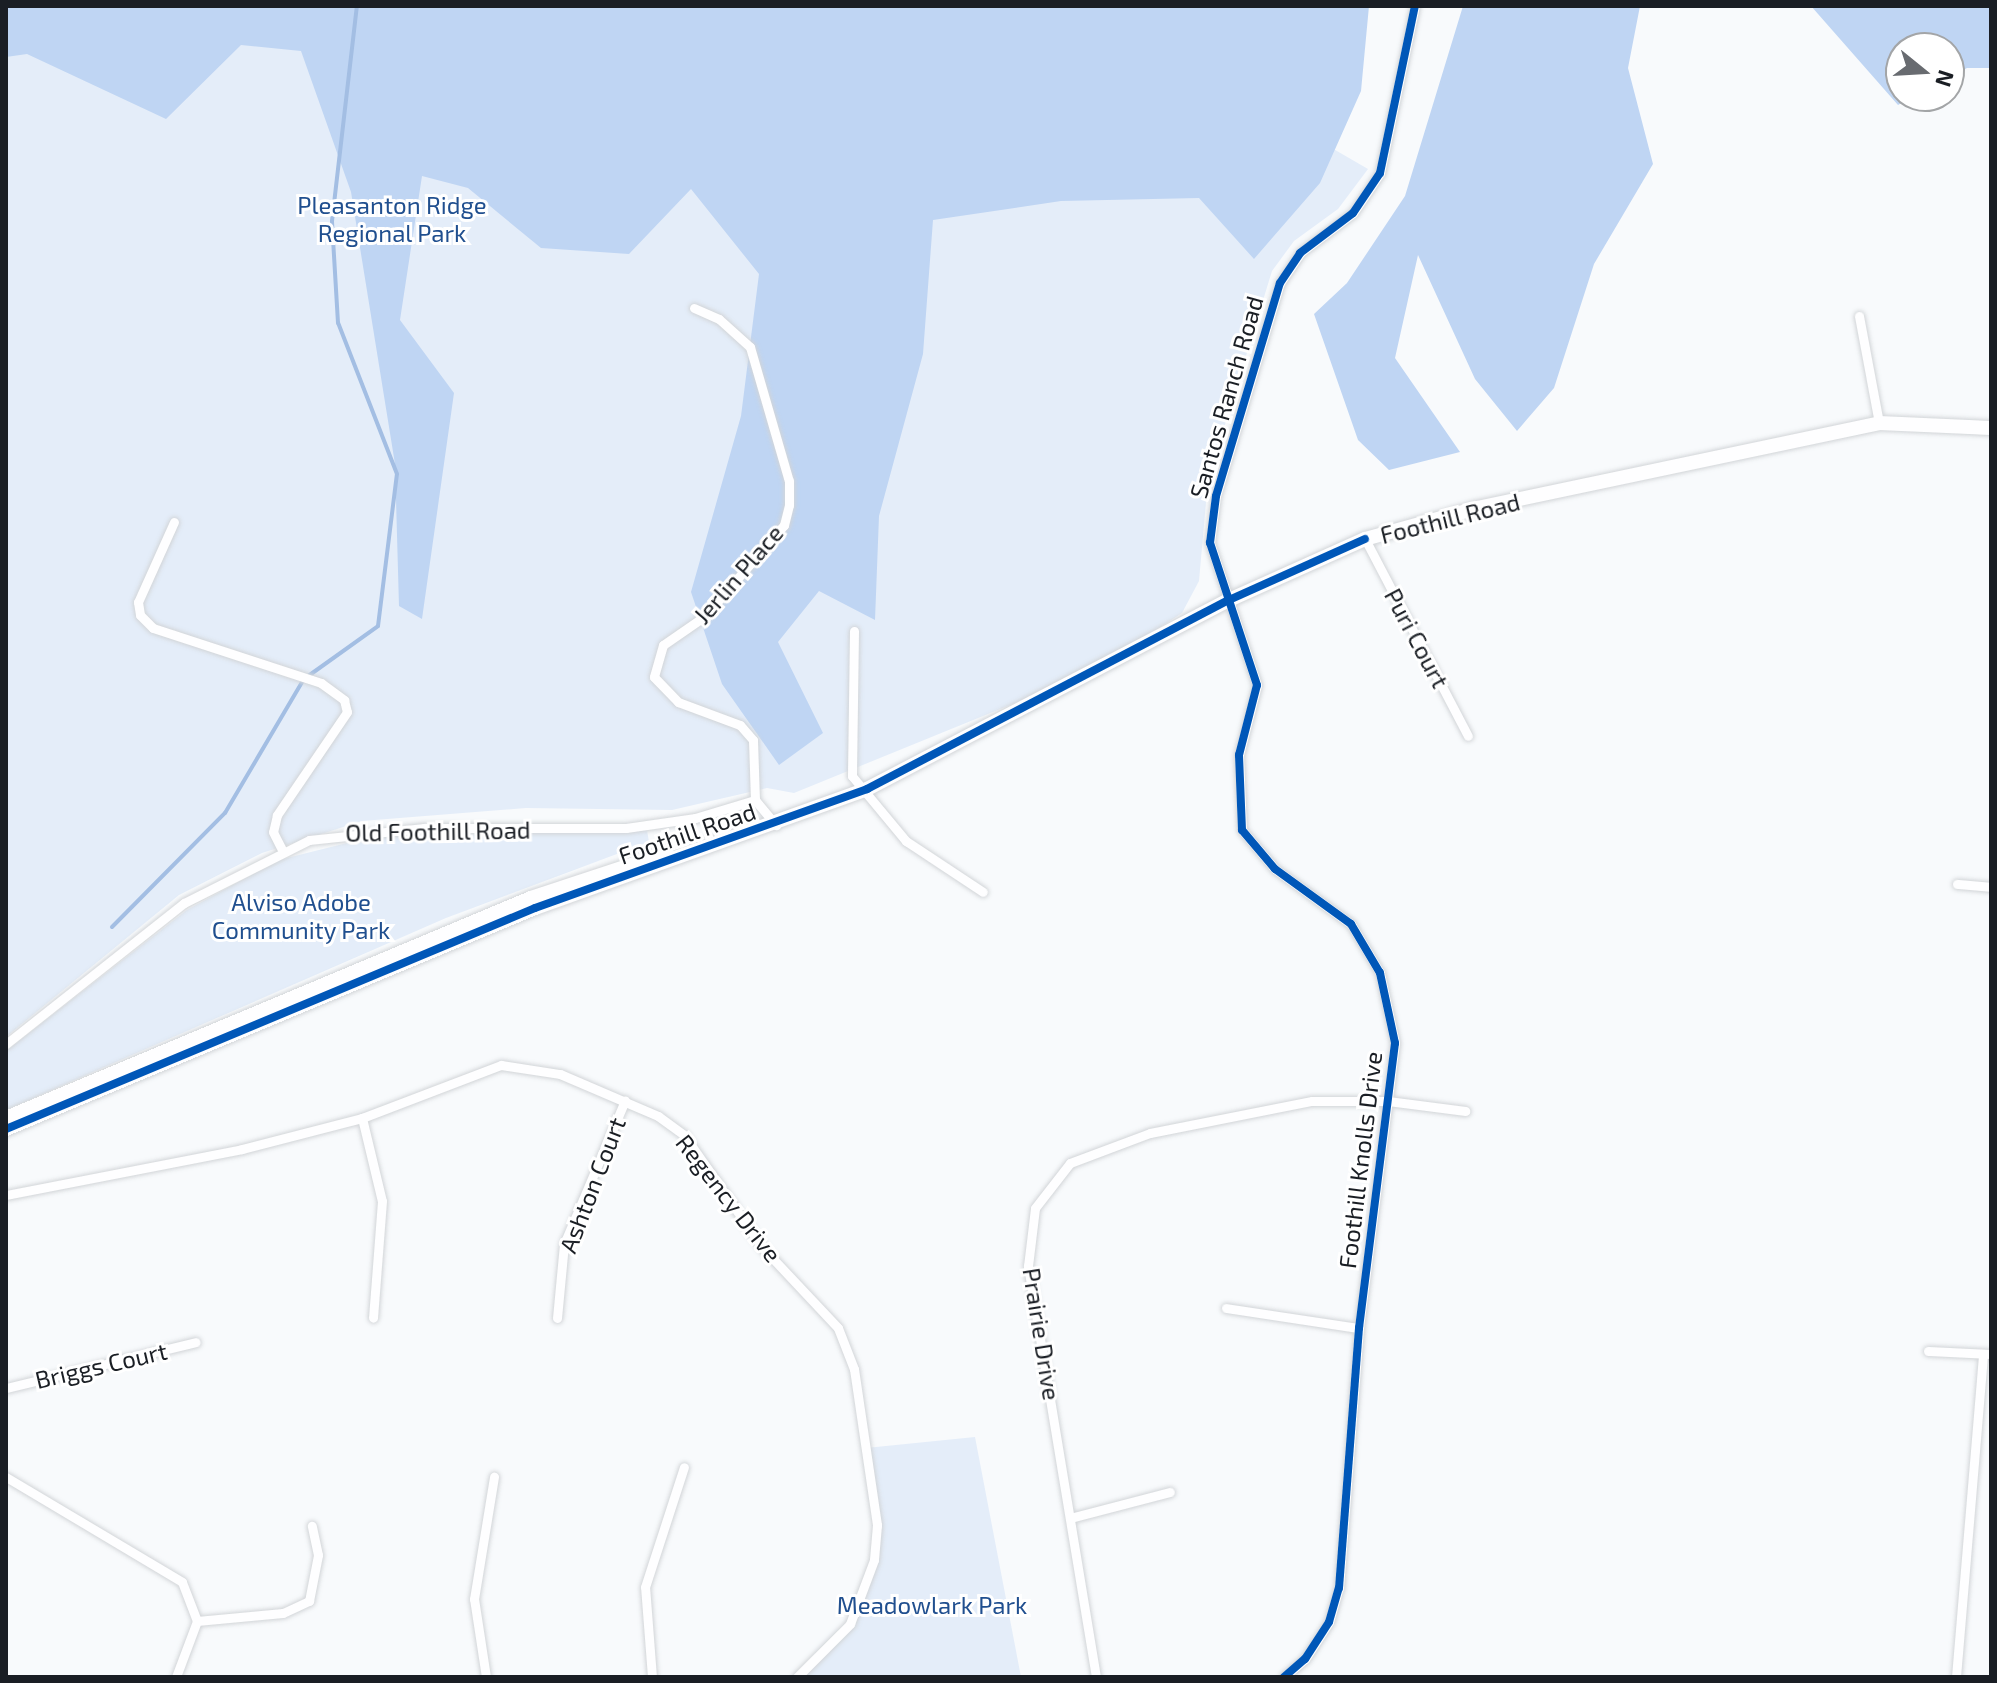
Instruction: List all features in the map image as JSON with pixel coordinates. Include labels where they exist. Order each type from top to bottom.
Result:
[{"type":"main road","name":"Foothill Road","points":[[6,1129],[535,908],[699,847],[776,825],[867,789],[1229,600],[1365,539],[1477,508],[1879,423],[1991,428]]},
{"type":"main road","name":"Foothill Road","points":[[1879,423],[1991,439]]},
{"type":"main road","name":"Foothill Road","points":[[6,1118],[531,898],[643,858],[699,847]]},
{"type":"street","name":"Santos Ranch Road","points":[[1229,600],[1212,558],[1216,496],[1280,283],[1300,253],[1353,213],[1380,173],[1415,6]]},
{"type":"street","name":"Jerlin Place","points":[[694,308],[719,319],[750,347],[789,481],[789,505],[784,525],[705,616],[663,645],[654,677],[678,702],[740,725],[753,740],[755,800]]},
{"type":"street","points":[[1859,316],[1879,423]]},
{"type":"street","points":[[174,522],[138,602],[140,615],[153,628],[321,683],[344,700],[347,712],[277,815],[273,832],[283,852]]},
{"type":"street","name":"Puri Court","points":[[1365,539],[1468,736]]},
{"type":"street","name":"Foothill Knolls Drive","points":[[1229,600],[1257,685],[1239,755],[1242,830],[1275,869],[1351,924],[1380,973],[1395,1043],[1359,1328],[1339,1588],[1329,1622],[1305,1659],[1284,1677]]},
{"type":"street","points":[[854,631],[849,764],[852,776],[867,789],[906,841],[983,892]]},
{"type":"street","points":[[755,800],[776,825]]},
{"type":"street","name":"Old Foothill Road","points":[[6,1044],[184,903],[283,852],[346,832],[626,828],[695,818],[755,800]]},
{"type":"street","points":[[1957,884],[1991,887]]},
{"type":"street","name":"Regency Drive","points":[[6,1195],[242,1149],[362,1118],[501,1065],[560,1074],[625,1100],[684,1135],[762,1247],[838,1328],[854,1369],[877,1525],[874,1560],[850,1624],[797,1677]]},
{"type":"street","name":"Ashton Court","points":[[557,1318],[564,1244],[625,1100]]},
{"type":"street","name":"Prairie Drive","points":[[1096,1677],[1074,1517],[1028,1266],[1035,1208],[1070,1163],[1150,1133],[1312,1101],[1388,1101],[1465,1111]]},
{"type":"street","points":[[362,1118],[382,1201],[373,1318]]},
{"type":"street","points":[[1226,1308],[1359,1328]]},
{"type":"street","name":"Briggs Court","points":[[6,1388],[196,1342]]},
{"type":"street","points":[[1928,1351],[1987,1354],[1956,1677]]},
{"type":"street","points":[[652,1677],[645,1587],[684,1467]]},
{"type":"street","points":[[486,1677],[474,1599],[494,1477]]},
{"type":"street","points":[[8,1483],[172,1574],[193,1600],[197,1621],[176,1677]]},
{"type":"street","points":[[1074,1517],[1170,1492]]},
{"type":"street","points":[[197,1621],[283,1613],[309,1601],[318,1555],[312,1526]]},
{"type":"green space","name":"Pleasanton Ridge Regional Park","points":[[6,6],[1280,118],[1368,169],[1338,209],[1294,241],[1272,271],[1208,480],[1199,581],[1182,613],[1154,631],[1042,692],[794,793],[767,788],[672,810],[526,808],[362,821],[262,853],[179,895],[6,1037]]},
{"type":"green space","name":"Pleasanton Ridge Regional Park","points":[[6,6],[1369,6],[1361,91],[1320,183],[1254,259],[1199,198],[1061,201],[933,220],[923,354],[879,516],[875,620],[819,591],[778,642],[823,733],[779,765],[722,684],[691,592],[741,416],[759,274],[691,189],[629,254],[541,248],[468,188],[422,176],[400,320],[454,393],[422,619],[399,606],[395,464],[351,192],[301,51],[241,45],[166,119],[27,54],[6,57]]},
{"type":"green space","points":[[1463,6],[1640,6],[1628,68],[1653,164],[1594,264],[1554,388],[1517,431],[1475,379],[1418,255],[1395,358],[1460,452],[1389,470],[1358,440],[1314,314],[1347,283],[1405,196]]},
{"type":"green space","points":[[1811,6],[1991,6],[1991,68],[1965,69],[1965,32],[1885,32],[1885,90]]},
{"type":"green space","name":"Alviso Adobe Community Park","points":[[647,830],[649,842],[446,918],[6,1110],[6,1051],[187,910],[279,860],[371,837]]},
{"type":"green space","name":"Meadowlark Park","points":[[975,1437],[1021,1677],[800,1677],[845,1625],[869,1569],[875,1519],[866,1448]]},
{"type":"waterway","points":[[112,927],[225,813],[304,679],[378,626],[397,474],[338,323],[332,221],[357,6]]},
{"type":"cycle path","points":[[1284,1677],[1305,1659],[1329,1622],[1339,1588],[1359,1328],[1395,1043],[1380,973],[1351,924],[1275,869],[1242,830],[1239,755],[1257,685],[1210,543],[1216,496],[1280,283],[1300,253],[1353,213],[1380,173],[1415,6]]},
{"type":"cycle path","points":[[6,1129],[535,908],[867,789],[1229,600],[1365,539]]}]
